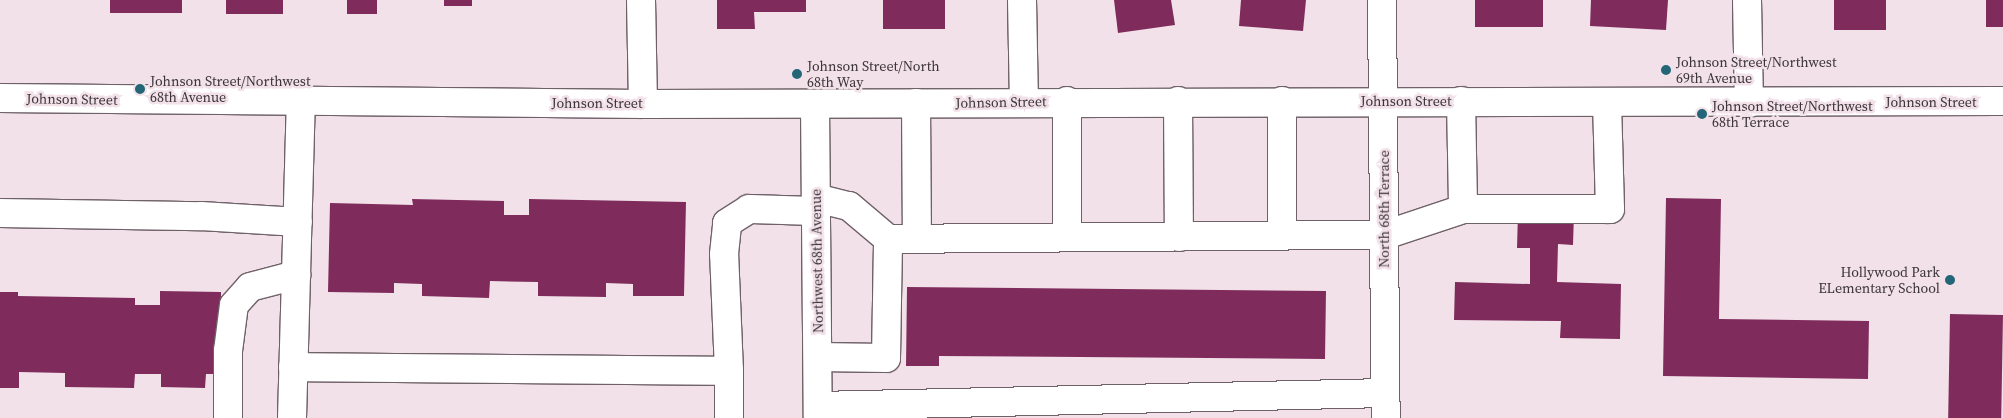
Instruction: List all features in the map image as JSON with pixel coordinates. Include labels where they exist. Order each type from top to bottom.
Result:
[{"type":"street","points":[[641,0],[643,104]]},
{"type":"street","points":[[1022,0],[1024,102]]},
{"type":"street","name":"North 68th Terrace","points":[[1382,0],[1386,405]]},
{"type":"street","points":[[1747,0],[1749,103]]},
{"type":"street","name":"Johnson Street","points":[[0,98],[643,104],[1384,100],[1749,103],[2003,101]]},
{"type":"street","points":[[1067,101],[1067,238]]},
{"type":"street","points":[[1178,101],[1178,237]]},
{"type":"street","points":[[1282,101],[1282,236]]},
{"type":"street","points":[[1461,101],[1463,209]]},
{"type":"street","points":[[292,418],[301,102]]},
{"type":"street","points":[[729,418],[724,254],[727,223],[749,209],[816,205],[849,206],[888,239],[1385,236],[1463,209],[1610,209],[1607,102]]},
{"type":"street","points":[[916,103],[917,238]]},
{"type":"street","name":"Northwest 68th Avenue","points":[[814,104],[818,412]]},
{"type":"street","points":[[0,212],[201,216],[298,222]]},
{"type":"street","points":[[818,357],[886,358],[888,239]]},
{"type":"street","points":[[228,418],[228,351],[234,305],[250,286],[296,274]]},
{"type":"street","points":[[293,367],[729,371]]},
{"type":"street","points":[[818,412],[1386,405]]},
{"type":"building","points":[[110,0],[182,0],[182,13],[110,13]]},
{"type":"building","points":[[226,0],[283,0],[283,14],[226,14]]},
{"type":"building","points":[[347,0],[377,0],[377,14],[347,14]]},
{"type":"building","points":[[444,0],[472,0],[472,6],[444,6]]},
{"type":"building","points":[[717,0],[806,0],[806,12],[754,12],[755,29],[717,29]]},
{"type":"building","points":[[883,0],[945,0],[945,29],[883,29]]},
{"type":"building","points":[[1114,0],[1171,0],[1175,25],[1118,33]]},
{"type":"building","points":[[1241,0],[1306,0],[1303,31],[1239,26]]},
{"type":"building","points":[[1475,0],[1543,0],[1543,27],[1475,27]]},
{"type":"building","points":[[1591,0],[1668,0],[1666,30],[1590,26]]},
{"type":"building","points":[[1834,0],[1886,0],[1886,30],[1834,30]]},
{"type":"building","points":[[1986,0],[2003,0],[2003,27],[1986,27]]},
{"type":"building","points":[[1666,198],[1721,199],[1719,319],[1869,321],[1868,379],[1663,376]]},
{"type":"building","points":[[412,199],[504,201],[504,215],[529,215],[529,199],[686,202],[684,296],[633,296],[633,284],[606,283],[606,297],[538,296],[538,282],[490,281],[489,298],[422,296],[422,284],[394,283],[394,293],[328,292],[330,203],[413,205]]},
{"type":"building","points":[[1518,212],[1574,213],[1573,245],[1558,244],[1557,282],[1621,284],[1620,339],[1560,338],[1561,321],[1454,320],[1455,282],[1530,284],[1530,248],[1517,248]]},
{"type":"building","points":[[907,287],[1326,291],[1325,359],[939,356],[939,366],[906,366]]},
{"type":"building","points":[[160,291],[221,292],[220,374],[206,374],[205,388],[161,387],[161,374],[135,374],[134,388],[65,387],[65,373],[19,372],[19,388],[0,388],[0,292],[18,292],[18,296],[135,298],[135,305],[160,305]]},
{"type":"building","points":[[1950,314],[2003,315],[2001,418],[1948,418]]},
{"type":"place","name":"Johnson Street/Northwest 69th Avenue","points":[[1666,70]]},
{"type":"place","name":"Johnson Street/North 68th Way","points":[[797,74]]},
{"type":"place","name":"Johnson Street/Northwest 68th Avenue","points":[[140,89]]},
{"type":"place","name":"Johnson Street/Northwest 68th Terrace","points":[[1702,114]]},
{"type":"place","name":"Hollywood Park ELementary School","points":[[1950,280]]}]
